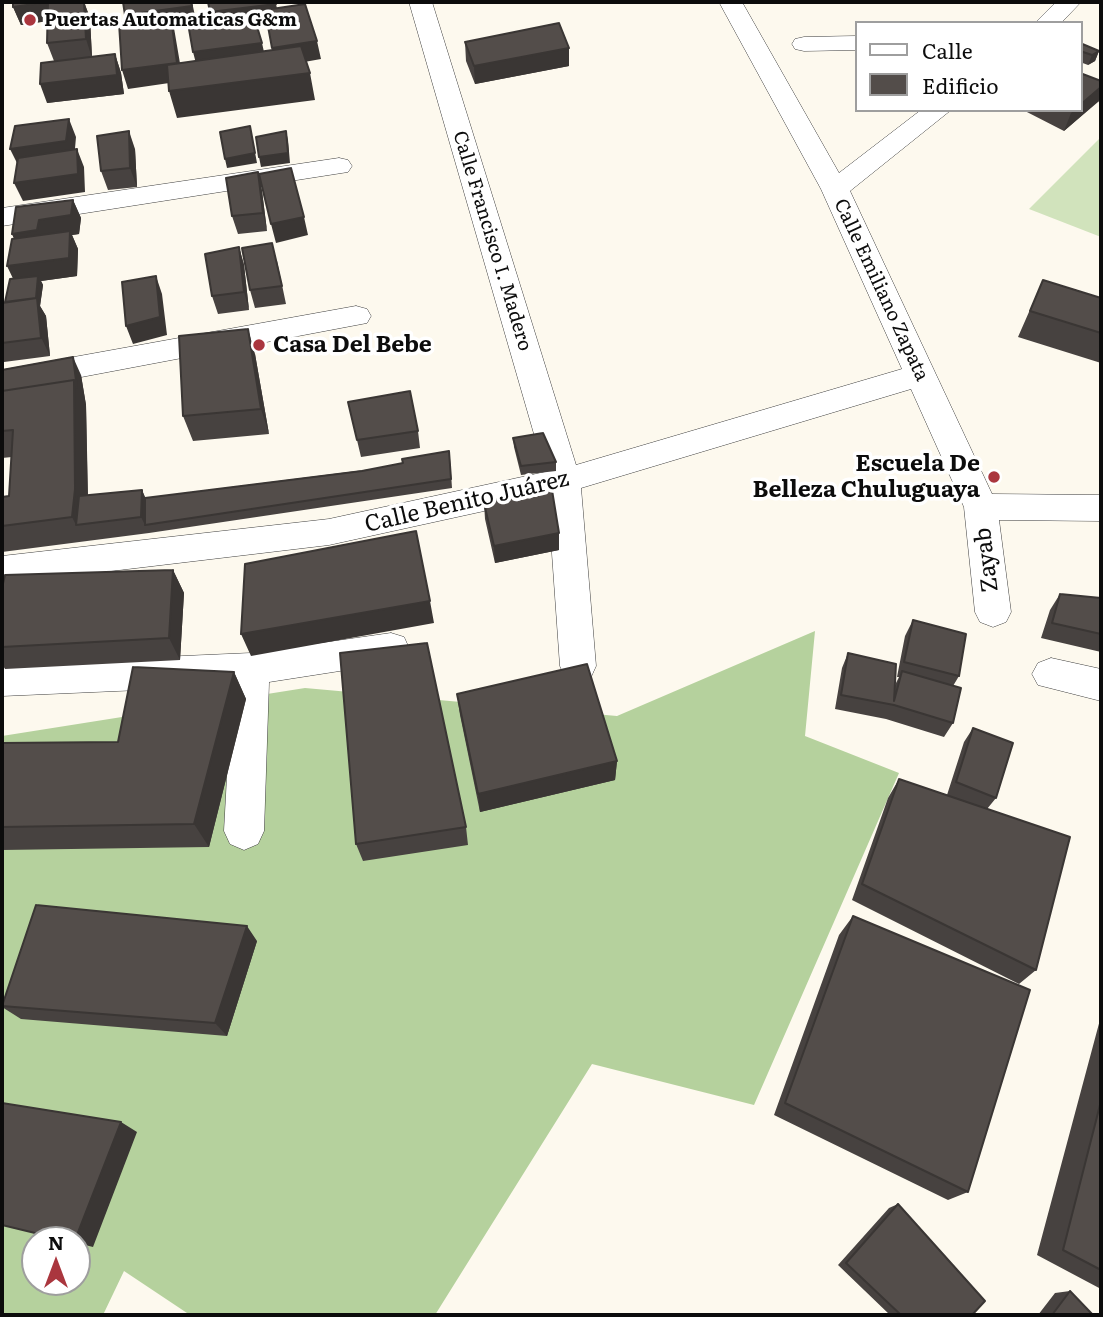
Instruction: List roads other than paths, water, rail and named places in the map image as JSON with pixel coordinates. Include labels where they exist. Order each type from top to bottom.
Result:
[{"type":"street","name":"Calle Francisco I. Madero","points":[[420,2],[564,481],[578,666]]},
{"type":"street","points":[[731,2],[835,189]]},
{"type":"street","points":[[1049,21],[1069,2]]},
{"type":"street","points":[[804,44],[855,43]]},
{"type":"street","name":"Calle Emiliano Zapata","points":[[935,112],[835,189],[981,507]]},
{"type":"street","points":[[2,217],[339,166]]},
{"type":"street","points":[[2,381],[356,316]]},
{"type":"street","name":"Calle Benito Juárez","points":[[2,570],[329,532],[564,481],[920,375]]},
{"type":"street","points":[[981,507],[1101,508]]},
{"type":"street","name":"Zayab","points":[[981,507],[993,612]]},
{"type":"street","points":[[2,680],[251,669],[411,646]]},
{"type":"street","points":[[244,831],[251,669]]},
{"type":"street","points":[[1051,674],[1101,685]]},
{"type":"place","name":"Puertas Automaticas G&m","points":[[30,20]]},
{"type":"place","name":"Casa Del Bebe","points":[[259,345]]},
{"type":"place","name":"Escuela De Belleza Chuluguaya","points":[[994,477]]}]
